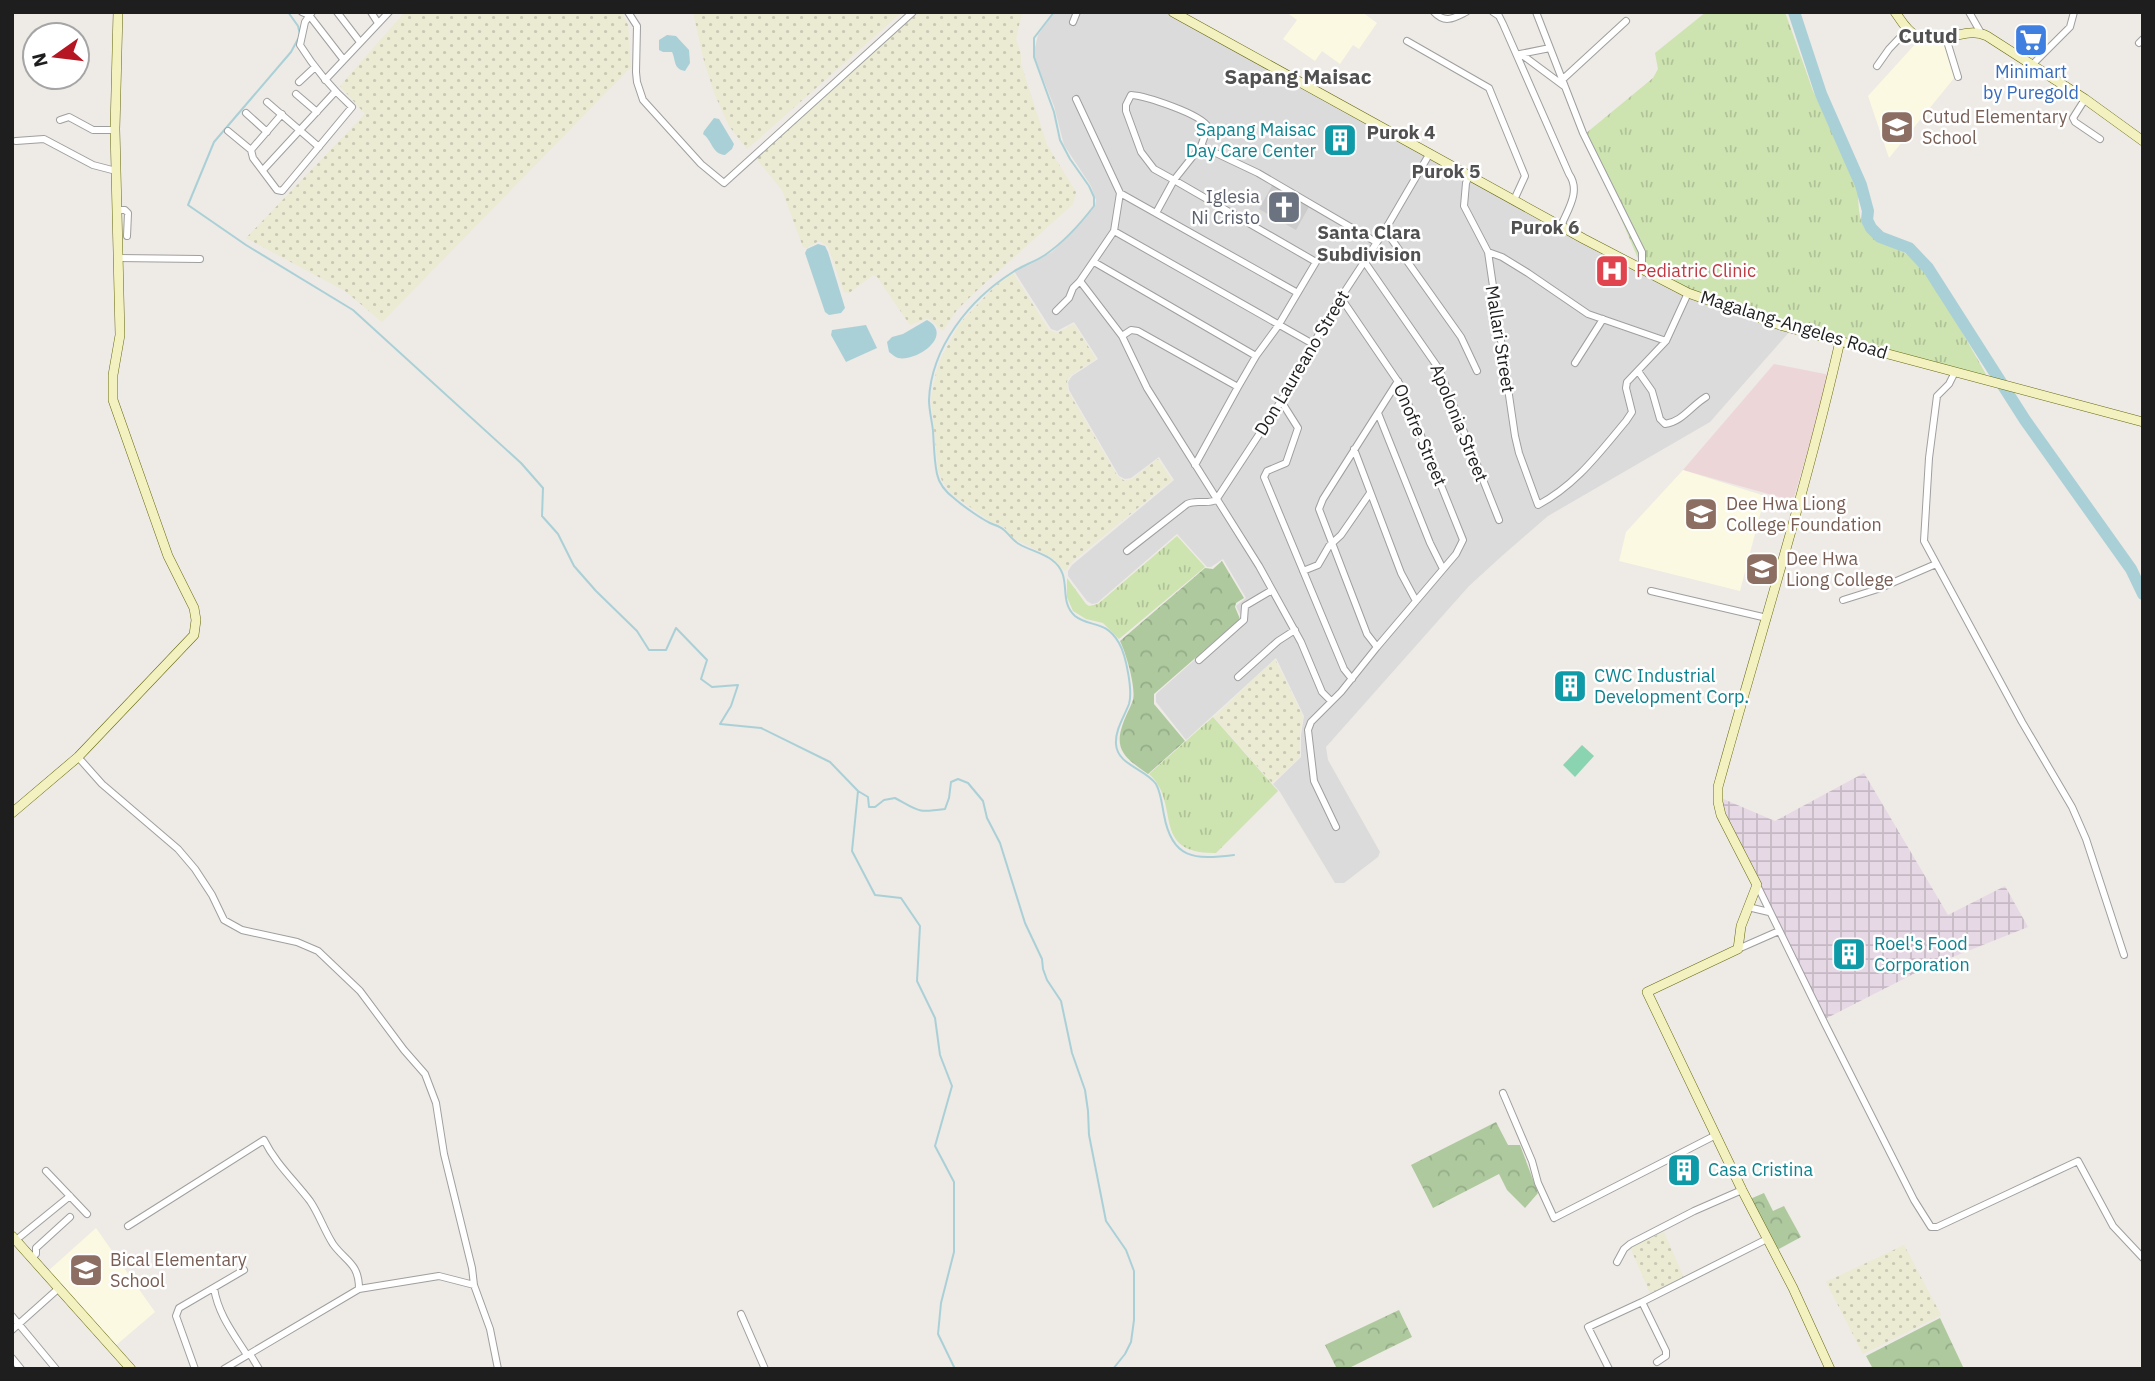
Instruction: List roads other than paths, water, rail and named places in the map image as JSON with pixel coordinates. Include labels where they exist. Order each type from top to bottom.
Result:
[{"type":"street","points":[[12,813],[78,757],[194,635],[196,620],[194,608],[167,556],[113,400],[113,375],[120,335],[115,130],[118,12]]},
{"type":"street","points":[[337,12],[360,42]]},
{"type":"street","points":[[371,12],[378,23]]},
{"type":"street","points":[[325,80],[389,12]]},
{"type":"street","points":[[628,12],[637,26],[636,72],[643,100],[701,164],[724,183],[913,12]]},
{"type":"street","points":[[1073,22],[1077,12]]},
{"type":"street","name":"Magalang-Angeles Road","points":[[1172,12],[1688,293],[1775,324],[2143,422]]},
{"type":"street","points":[[1434,12],[1444,20],[1453,19],[1466,12]]},
{"type":"street","points":[[1493,12],[1499,16],[1518,54],[1574,181],[1574,196],[1561,226]]},
{"type":"street","points":[[1536,12],[1583,133],[1642,252],[1642,270]]},
{"type":"street","points":[[1895,12],[1908,29],[1919,37],[1946,38],[1972,32],[1982,33]]},
{"type":"street","points":[[1969,12],[1982,33],[2085,99],[2142,140]]},
{"type":"street","points":[[2032,65],[2070,27],[2074,12]]},
{"type":"street","points":[[308,13],[343,60]]},
{"type":"street","points":[[228,131],[251,150],[253,158],[277,190],[282,191],[352,107],[314,68],[300,45],[308,13]]},
{"type":"street","points":[[1563,79],[1626,21]]},
{"type":"street","points":[[1877,66],[1908,29]]},
{"type":"street","points":[[1946,38],[1958,77]]},
{"type":"street","points":[[1408,41],[1489,88],[1525,176],[1514,200]]},
{"type":"street","points":[[1518,54],[1550,48]]},
{"type":"street","points":[[1518,54],[1566,88]]},
{"type":"street","points":[[299,82],[314,68]]},
{"type":"street","points":[[263,170],[335,92]]},
{"type":"street","points":[[296,94],[317,112]]},
{"type":"street","points":[[1156,213],[1174,180],[1201,146],[1208,132],[1206,122],[1135,95],[1129,97],[1126,111],[1141,152],[1154,169],[1174,180],[1316,262],[1278,326],[1256,356],[1195,465]]},
{"type":"street","points":[[1056,311],[1069,298],[1073,288],[1114,231],[1120,193],[1076,99]]},
{"type":"street","points":[[2085,99],[2074,120],[2100,139]]},
{"type":"street","points":[[267,102],[319,148]]},
{"type":"street","points":[[246,113],[267,132]]},
{"type":"street","points":[[251,150],[282,114]]},
{"type":"street","points":[[60,120],[69,117],[93,130],[115,130]]},
{"type":"street","points":[[16,141],[44,139],[93,165],[116,172]]},
{"type":"street","points":[[1201,146],[1258,173],[1376,242]]},
{"type":"street","name":"Don Laureano Street","points":[[1216,500],[1281,401],[1430,153]]},
{"type":"street","name":"Mallari Street","points":[[1469,176],[1464,206],[1488,252],[1515,436],[1538,506],[1558,495],[1576,479],[1626,421],[1632,412],[1626,384],[1638,371]]},
{"type":"street","points":[[1120,193],[1296,292]]},
{"type":"street","points":[[117,209],[128,213],[127,236]]},
{"type":"street","points":[[1385,230],[1461,337],[1477,371]]},
{"type":"street","points":[[1114,231],[1313,344]]},
{"type":"street","points":[[1488,252],[1520,268],[1585,312],[1666,341]]},
{"type":"street","points":[[118,258],[200,259]]},
{"type":"street","name":"Apolonia Street","points":[[1364,261],[1439,369],[1499,520]]},
{"type":"street","points":[[1094,262],[1256,356]]},
{"type":"street","points":[[1080,281],[1122,336],[1147,388],[1272,590],[1295,630],[1322,692],[1331,701]]},
{"type":"street","points":[[1688,293],[1666,341],[1638,371],[1652,391],[1660,419],[1665,424],[1679,420],[1693,405],[1706,397]]},
{"type":"street","name":"Onofre Street","points":[[1341,298],[1398,381],[1462,536],[1462,544],[1443,569]]},
{"type":"street","points":[[1576,363],[1603,319]]},
{"type":"street","points":[[1122,336],[1131,330],[1138,331],[1238,387]]},
{"type":"street","points":[[1840,341],[1767,618],[1718,787],[1721,815],[1914,1200],[1931,1227],[1937,1227],[2078,1161],[2117,1231],[2143,1258]]},
{"type":"street","points":[[1955,372],[1947,387],[1937,396],[1929,458],[1924,540],[2022,722],[2072,807],[2086,839],[2124,955]]},
{"type":"street","points":[[1377,647],[1367,634],[1319,509],[1398,381]]},
{"type":"street","points":[[1281,401],[1298,428],[1286,463],[1263,475],[1344,668],[1352,679]]},
{"type":"street","points":[[1336,827],[1314,781],[1308,730],[1311,722],[1352,679],[1443,569],[1378,413]]},
{"type":"street","points":[[1354,449],[1401,573],[1416,601]]},
{"type":"street","points":[[1303,570],[1318,565],[1329,546],[1370,493]]},
{"type":"street","points":[[1127,551],[1187,504],[1216,500]]},
{"type":"street","points":[[1843,600],[1878,589],[1936,564]]},
{"type":"street","points":[[1199,660],[1244,620],[1245,606],[1272,590]]},
{"type":"street","points":[[1651,591],[1767,618]]},
{"type":"street","points":[[1238,677],[1278,640],[1295,630]]},
{"type":"street","points":[[78,757],[102,784],[178,849],[212,895],[224,920],[242,930],[297,942],[318,951],[360,991],[425,1074],[436,1103],[444,1154],[474,1285],[490,1329],[498,1369]]},
{"type":"street","points":[[1738,949],[1741,926],[1757,885]]},
{"type":"street","points":[[1748,907],[1769,912]]},
{"type":"street","points":[[1779,931],[1647,992],[1742,1190],[1793,1288],[1826,1367]]},
{"type":"street","points":[[1503,1093],[1554,1218],[1716,1135]]},
{"type":"street","points":[[128,1226],[264,1140],[273,1157],[309,1200],[334,1245],[354,1265],[359,1289]]},
{"type":"street","points":[[46,1171],[87,1214]]},
{"type":"street","points":[[1617,1262],[1630,1244],[1742,1190]]},
{"type":"street","points":[[70,1196],[14,1238],[127,1367]]},
{"type":"street","points":[[31,1258],[36,1254],[36,1248],[70,1217]]},
{"type":"street","points":[[1609,1369],[1588,1327],[1768,1239]]},
{"type":"street","points":[[194,1369],[177,1313],[179,1308],[244,1270]]},
{"type":"street","points":[[224,1369],[359,1289],[439,1276],[474,1285]]},
{"type":"street","points":[[214,1287],[220,1312],[259,1369]]},
{"type":"street","points":[[12,1330],[59,1288]]},
{"type":"street","points":[[1642,1302],[1666,1351],[1666,1356],[1657,1362]]},
{"type":"street","points":[[741,1314],[765,1369]]},
{"type":"street","points":[[12,1316],[57,1369]]},
{"type":"street","points":[[12,1358],[21,1369]]},
{"type":"water","points":[[667,35],[676,36],[689,50],[690,63],[685,71],[677,66],[672,52],[659,50],[659,40]]},
{"type":"water","points":[[714,118],[719,119],[734,144],[725,155],[717,152],[703,134]]},
{"type":"water","points":[[818,244],[825,246],[828,252],[845,308],[841,313],[829,315],[825,312],[805,253],[807,249]]},
{"type":"water","points":[[927,320],[937,333],[935,340],[923,352],[898,358],[889,352],[887,342],[892,337],[903,334]]},
{"type":"water","points":[[866,325],[877,348],[846,362],[831,335],[832,330]]},
{"type":"waterway","points":[[288,12],[300,34]]},
{"type":"waterway","points":[[1054,12],[1034,38],[1034,57],[1054,112],[1060,140],[1089,186],[1094,197],[1094,206],[1052,250],[1013,272],[982,296],[968,310],[945,343],[931,380],[929,400],[937,474],[944,488],[962,505],[1002,529],[1014,541],[1044,555],[1059,566],[1070,610],[1081,620],[1103,627],[1114,635],[1124,656],[1130,691],[1129,704],[1117,734],[1116,744],[1121,757],[1156,784],[1168,830],[1179,848],[1196,856],[1234,855]]},
{"type":"waterway","points":[[1794,12],[1821,94],[1861,185],[1871,228],[1880,237],[1909,248],[1928,268],[2025,420],[2131,569],[2143,594]]},
{"type":"waterway","points":[[298,39],[291,52],[214,142],[188,205],[246,245],[353,310],[521,463],[543,488],[542,516],[558,534],[574,566],[637,631],[649,650],[666,650],[676,628],[707,660],[701,679],[712,687],[738,685],[731,706],[720,724],[761,728],[830,762],[858,791],[852,851],[875,895],[901,898],[920,926],[917,981],[935,1018],[940,1055],[952,1086],[935,1146],[954,1182],[954,1252],[941,1303],[938,1334],[955,1369]]},
{"type":"waterway","points":[[858,791],[868,797],[869,807],[895,798],[918,810],[945,809],[951,782],[958,779],[968,783],[983,801],[987,818],[1000,843],[1025,923],[1042,959],[1047,980],[1061,1001],[1072,1053],[1085,1090],[1089,1135],[1106,1221],[1126,1250],[1134,1271],[1131,1342],[1113,1369]]},
{"type":"place","name":"Minimart by Puregold","points":[[2031,40]]},
{"type":"place","name":"Cutud Elementary School","points":[[1897,127]]},
{"type":"place","name":"Sapang Maisac Day Care Center","points":[[1340,140]]},
{"type":"place","name":"Iglesia Ni Cristo","points":[[1284,207]]},
{"type":"place","name":"Pediatric Clinic","points":[[1612,271]]},
{"type":"place","name":"Dee Hwa Liong College Foundation","points":[[1701,514]]},
{"type":"place","name":"Dee Hwa Liong College","points":[[1762,569]]},
{"type":"place","name":"CWC Industrial Development Corp.","points":[[1570,686]]},
{"type":"place","name":"Roel's Food Corporation","points":[[1849,954]]},
{"type":"place","name":"Casa Cristina","points":[[1684,1170]]},
{"type":"place","name":"Bical Elementary School","points":[[86,1270]]},
{"type":"district","name":"Cutud","points":[[1928,36]]},
{"type":"district","name":"Sapang Maisac","points":[[1298,77]]},
{"type":"district","name":"Purok 4","points":[[1401,132]]},
{"type":"district","name":"Purok 5","points":[[1446,171]]},
{"type":"district","name":"Purok 6","points":[[1545,227]]},
{"type":"district","name":"Santa Clara Subdivision","points":[[1369,243]]}]
